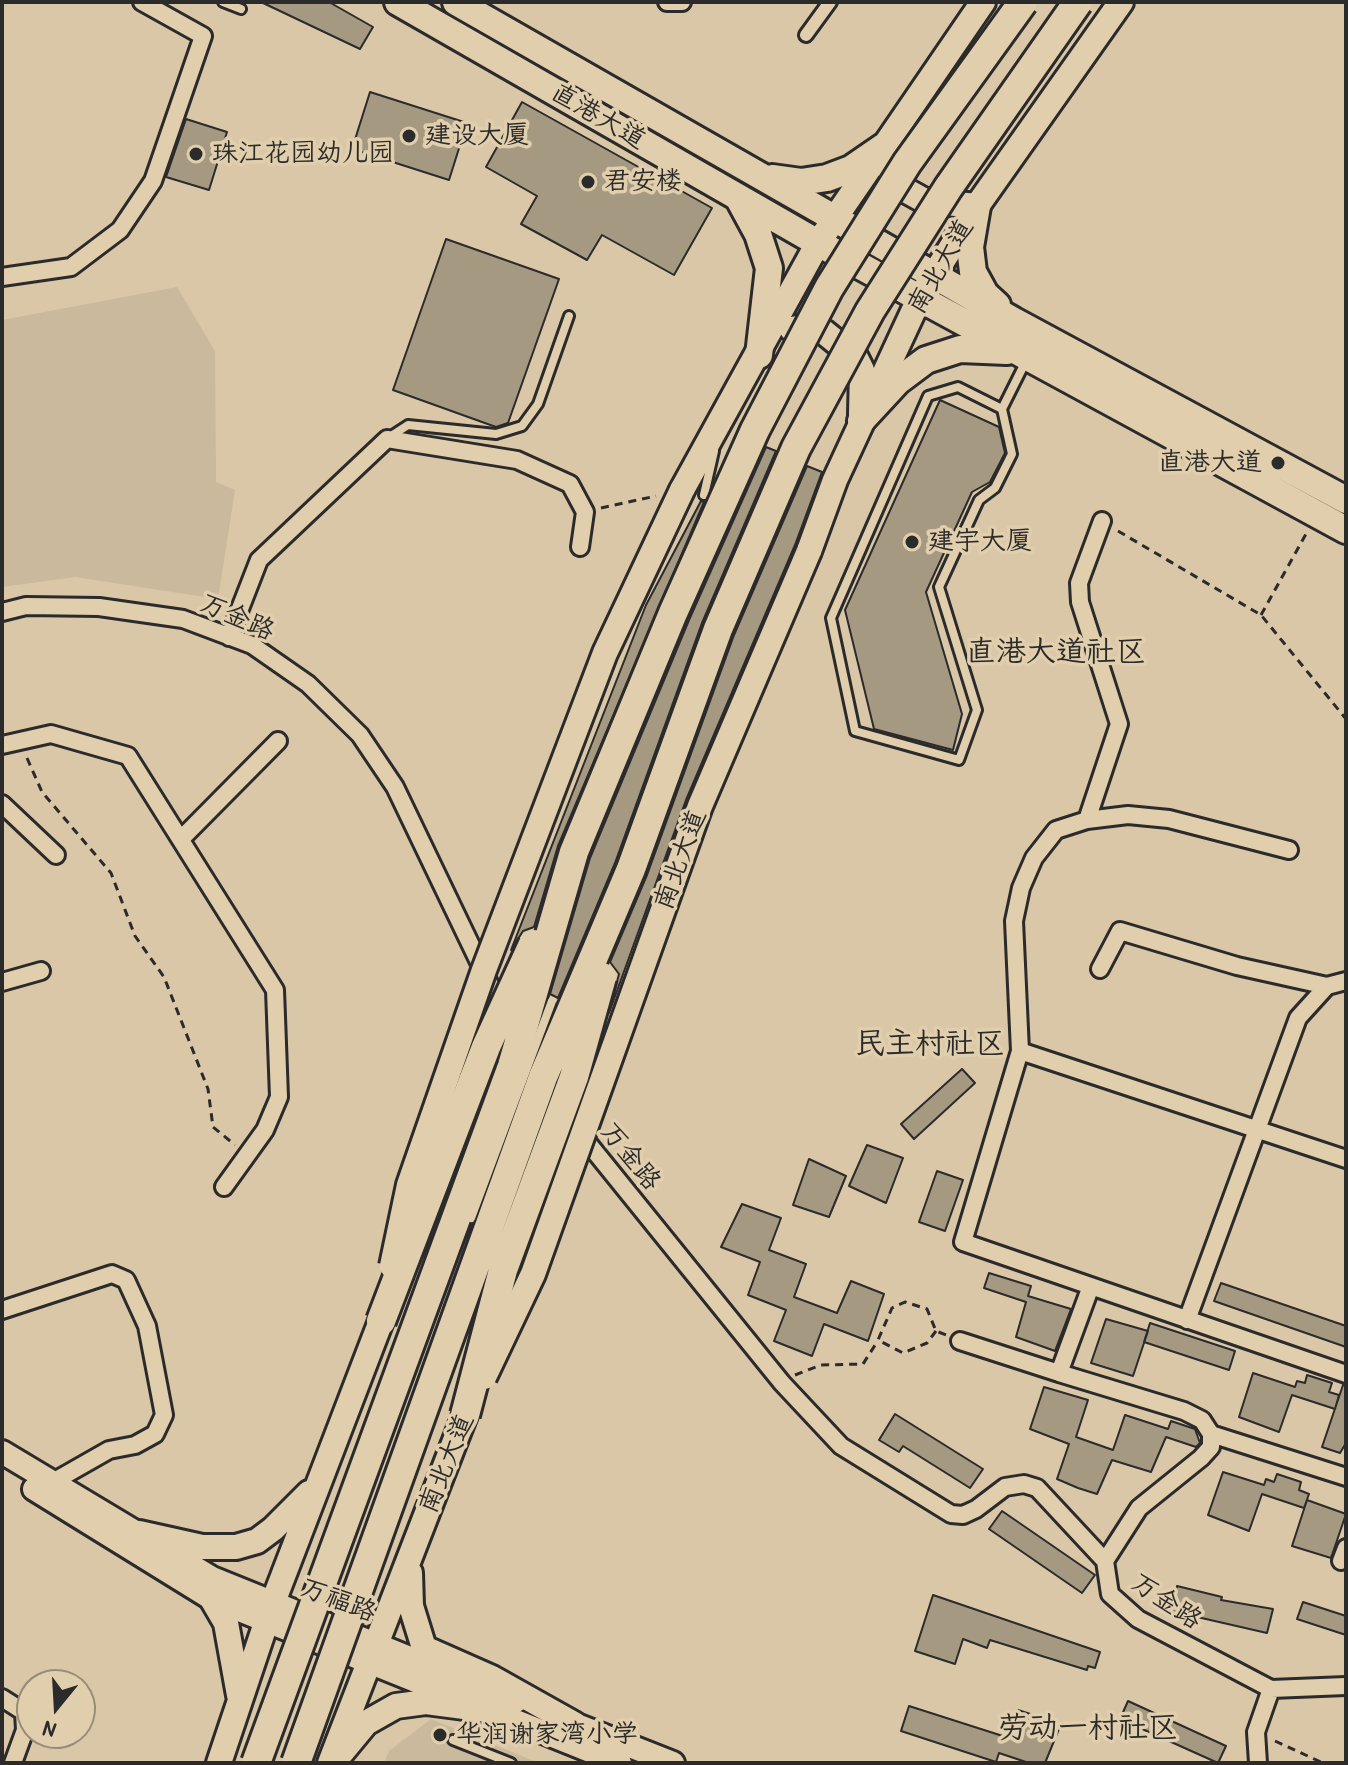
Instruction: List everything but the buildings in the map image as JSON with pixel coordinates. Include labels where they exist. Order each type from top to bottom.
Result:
[{"type":"highway","points":[[381,1321],[486,1047],[574,852],[673,613],[755,430],[829,288],[907,163],[1023,2]]},
{"type":"highway","name":"南北大道","points":[[296,1763],[543,1077],[631,869],[718,629],[796,448],[870,311],[948,188],[1078,2]]},
{"type":"highway","points":[[256,1763],[512,1066],[574,852]]},
{"type":"highway","points":[[465,1415],[503,1270],[574,1077],[631,869]]},
{"type":"main road","name":"直港大道","points":[[398,2],[739,199],[1020,355],[1346,530]]},
{"type":"main road","name":"直港大道","points":[[456,2],[1014,321],[1346,500]]},
{"type":"main road","points":[[219,1763],[268,1614],[381,1321],[409,1185],[484,970],[605,653],[693,493],[722,419],[818,243],[983,2]]},
{"type":"main road","name":"南北大道","points":[[332,1763],[465,1415],[533,1274],[700,806],[803,549],[919,299],[977,206],[1121,2]]},
{"type":"main road","points":[[759,176],[801,182],[827,178],[851,169],[883,147]]},
{"type":"main road","points":[[883,147],[886,169],[907,191],[925,201],[977,206],[970,247],[973,272],[985,294],[1014,321]]},
{"type":"main road","points":[[739,199],[758,234],[769,268],[759,355]]},
{"type":"main road","points":[[759,355],[785,331],[803,327],[824,332],[841,343],[862,370],[861,421]]},
{"type":"main road","points":[[861,421],[898,381],[926,360],[960,349],[1020,355]]},
{"type":"main road","points":[[139,1533],[202,1547],[236,1547],[257,1541],[316,1485]]},
{"type":"main road","points":[[413,1548],[409,1594],[424,1648],[492,1678],[574,1724]]},
{"type":"main road","points":[[212,1599],[226,1623],[240,1700]]},
{"type":"main road","points":[[332,1763],[366,1723],[396,1706],[426,1702],[487,1710]]},
{"type":"street","points":[[2,277],[71,267],[120,230],[153,181],[203,36],[142,2]]},
{"type":"street","points":[[667,2],[682,2]]},
{"type":"street","points":[[806,35],[830,2]]},
{"type":"street","points":[[229,637],[259,560],[387,439],[517,460],[570,484],[585,512],[580,547]]},
{"type":"street","points":[[1087,820],[1119,724],[1080,602],[1079,583],[1102,521]]},
{"type":"street","name":"万金路","points":[[2,612],[26,606],[99,607],[183,619],[252,645],[308,684],[360,735],[395,787],[533,1075],[782,1383],[841,1446],[940,1508],[963,1515],[1005,1487],[1024,1484],[1037,1488],[1105,1561],[1110,1594],[1138,1619],[1271,1689]]},
{"type":"street","points":[[2,745],[51,734],[128,756],[275,990],[279,1097],[265,1130],[224,1187]]},
{"type":"street","points":[[181,839],[278,741]]},
{"type":"street","points":[[2,804],[56,855]]},
{"type":"street","points":[[1289,850],[1169,819],[1128,815],[1087,820],[1056,830],[1034,858],[1021,888],[1014,921],[1020,1051],[963,1242],[1346,1374]]},
{"type":"street","points":[[1100,969],[1120,931],[1237,966],[1327,986],[1346,981]]},
{"type":"street","points":[[2,982],[41,971]]},
{"type":"street","points":[[1187,1320],[1298,1018],[1327,986]]},
{"type":"street","points":[[1020,1051],[1346,1159]]},
{"type":"street","points":[[2,1310],[112,1274],[126,1280],[147,1326],[164,1415],[155,1434],[135,1445],[109,1450],[51,1483]]},
{"type":"street","points":[[1059,1373],[1091,1286]]},
{"type":"street","points":[[960,1341],[1184,1411],[1202,1420],[1211,1434],[1211,1447],[1139,1508],[1105,1561]]},
{"type":"street","points":[[1211,1434],[1346,1477]]},
{"type":"street","name":"万福路","points":[[2,1452],[268,1614]]},
{"type":"street","name":"万福路","points":[[2,1469],[212,1599],[319,1624],[372,1654],[487,1710],[620,1763]]},
{"type":"street","name":"万福路","points":[[372,1654],[574,1724],[673,1763]]},
{"type":"street","points":[[1258,1763],[1256,1732],[1271,1689],[1346,1686]]},
{"type":"street","points":[[2,1698],[24,1712],[25,1730],[12,1763]]},
{"type":"lane","points":[[223,2],[241,9]]},
{"type":"lane","points":[[387,439],[408,425],[496,434],[522,426],[538,404],[569,316]]},
{"type":"lane","points":[[1002,409],[958,387],[928,396],[831,618],[855,731],[959,760],[977,710],[939,587],[979,500],[995,488],[1012,454],[1002,409],[1020,355]]},
{"type":"lane","points":[[469,1224],[556,1003],[533,1075]]},
{"type":"lane","points":[[319,1624],[335,1580]]},
{"type":"lane","points":[[453,1740],[511,1763]]},
{"type":"path","points":[[585,512],[693,493]]},
{"type":"path","points":[[1261,615],[1317,514]]},
{"type":"path","points":[[1102,521],[1261,615],[1346,719]]},
{"type":"path","points":[[20,742],[42,792],[111,873],[135,936],[164,977],[208,1089],[213,1127],[247,1155]]},
{"type":"path","points":[[782,1383],[821,1365],[863,1364],[892,1308],[905,1302],[927,1309],[936,1331],[927,1343],[903,1353],[878,1340]]},
{"type":"path","points":[[1256,1732],[1323,1763]]},
{"type":"shaded area","points":[[177,287],[215,351],[216,482],[235,490],[218,599],[75,577],[2,587],[2,320]]},
{"type":"shaded area","name":"华润谢家湾小学","points":[[431,1719],[539,1763],[384,1763],[389,1751]]},
{"type":"place","name":"建设大厦","points":[[409,136]]},
{"type":"place","name":"珠江花园幼儿园","points":[[196,154]]},
{"type":"place","name":"君安楼","points":[[588,182]]},
{"type":"place","name":"直港大道","points":[[1278,463]]},
{"type":"place","name":"建宇大厦","points":[[912,542]]},
{"type":"place","name":"华润谢家湾小学","points":[[440,1735]]},
{"type":"district","name":"直港大道社区","points":[[1056,653]]},
{"type":"district","name":"民主村社区","points":[[930,1045]]},
{"type":"district","name":"劳动一村社区","points":[[1088,1729]]}]
